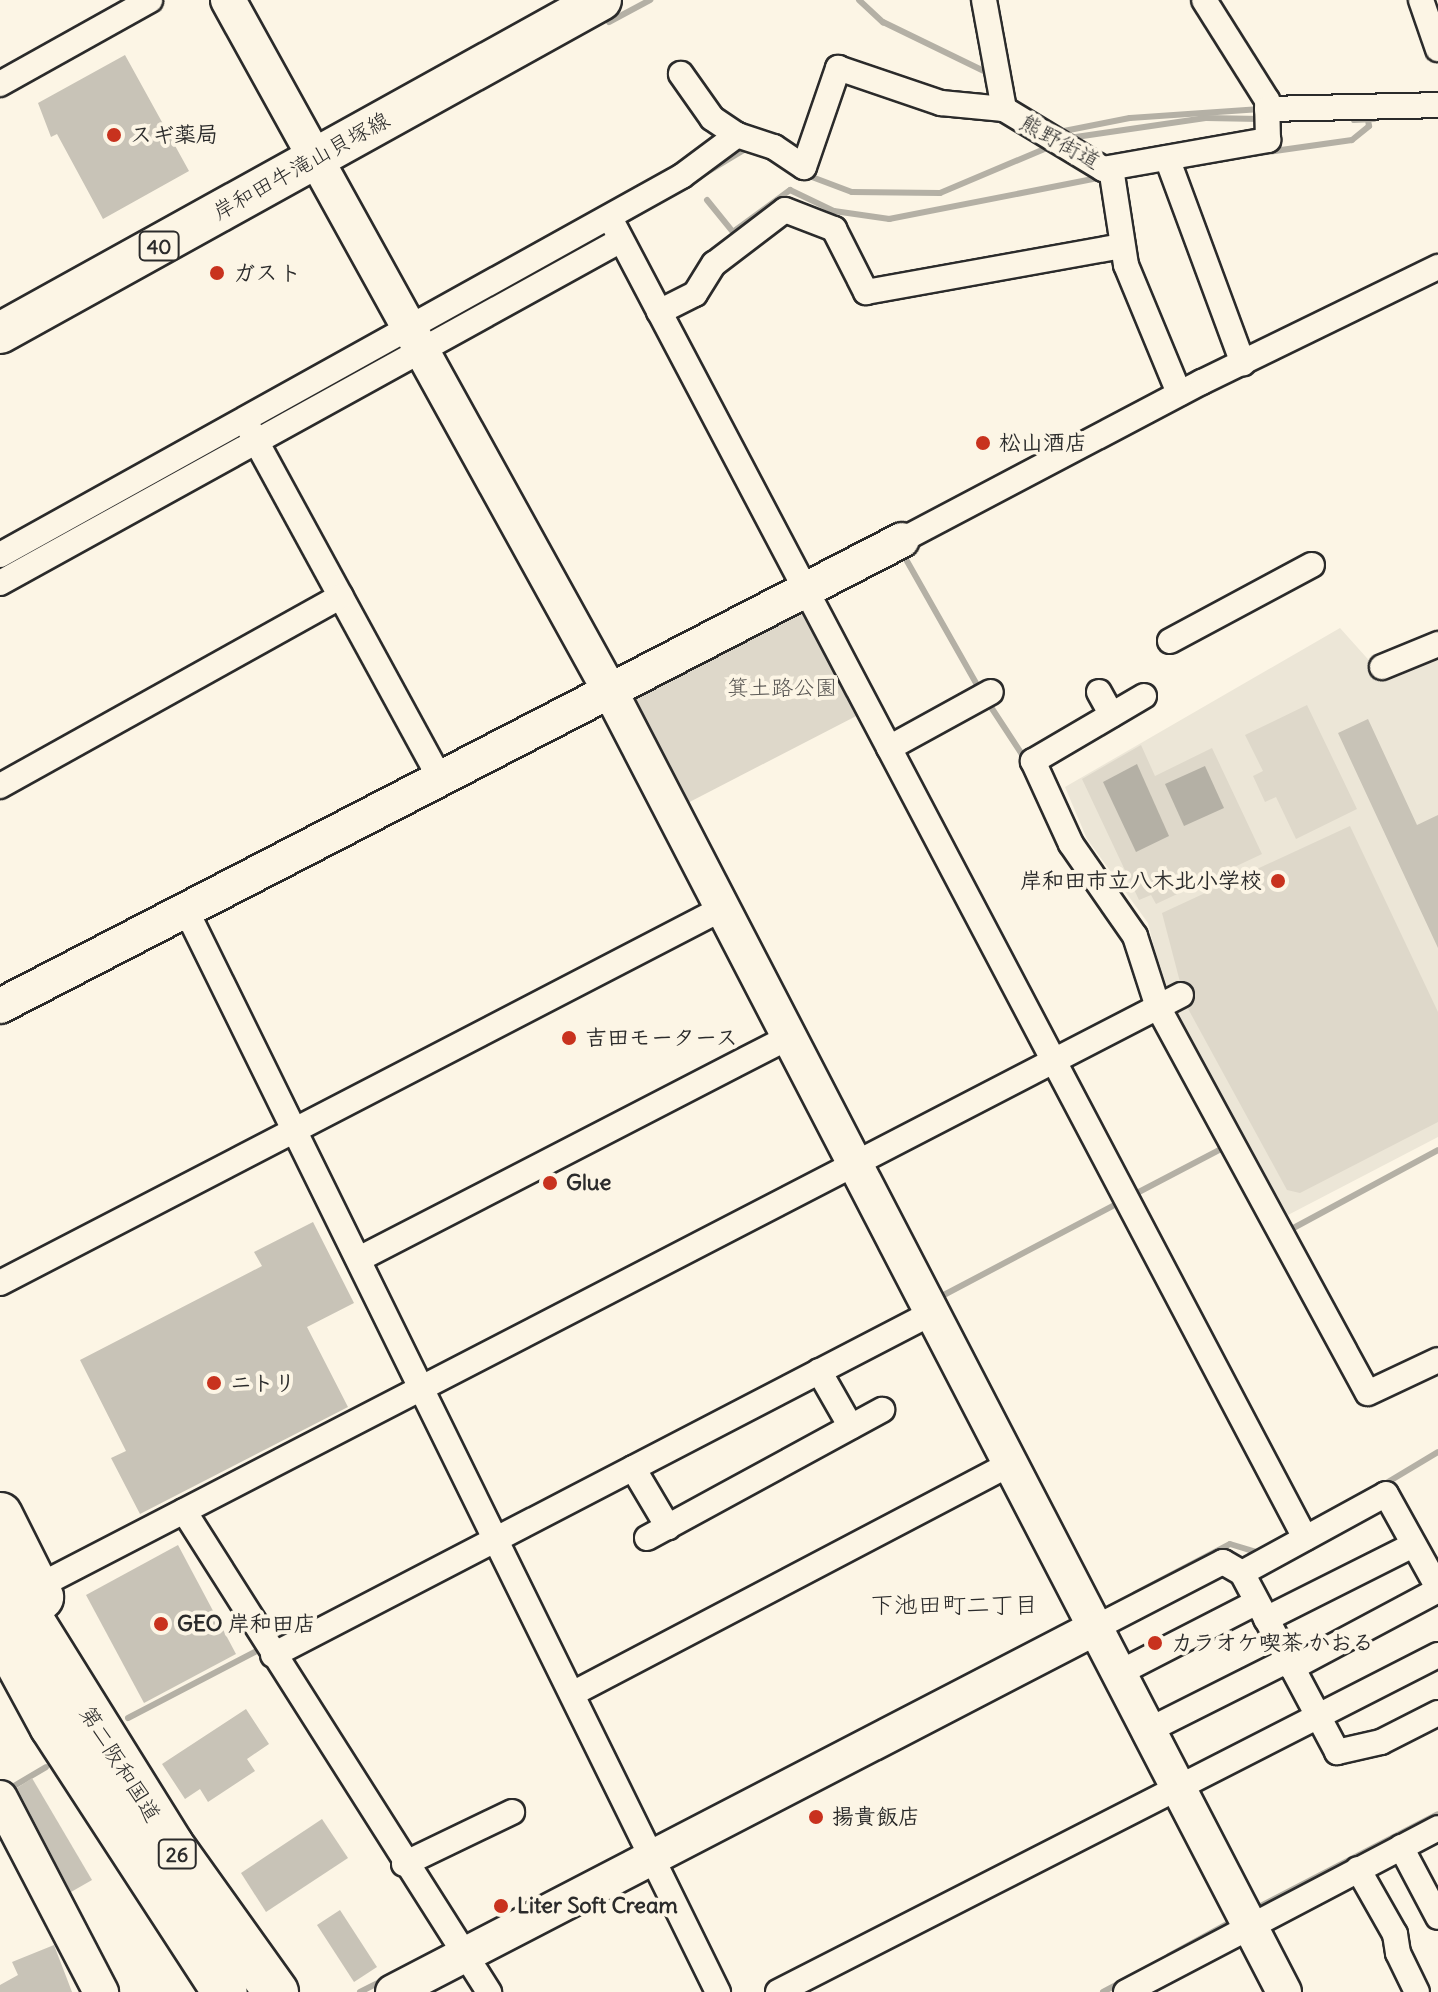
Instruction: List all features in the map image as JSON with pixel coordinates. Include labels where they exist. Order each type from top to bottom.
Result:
[{"type":"highway","name":"26","points":[[0,1515],[18,1578],[70,1718]]},
{"type":"highway","name":"第二阪和国道","points":[[0,1630],[171,1845],[276,1992]]},
{"type":"highway","name":"26","points":[[0,1659],[70,1718]]},
{"type":"highway","name":"第二阪和国道","points":[[70,1718],[225,1992]]},
{"type":"main road","name":"岸和田牛滝山貝塚線","points":[[0,333],[312,147],[548,0]]},
{"type":"main road","name":"岸和田牛滝山貝塚線","points":[[0,303],[601,0]]},
{"type":"street","points":[[0,84],[150,0]]},
{"type":"street","points":[[228,0],[610,691],[1284,1992]]},
{"type":"street","name":"熊野街道","points":[[984,0],[1004,109],[1103,169],[1111,168],[1122,246],[1179,393]]},
{"type":"street","points":[[1111,168],[1268,140],[1267,116],[1251,69],[1204,0]]},
{"type":"street","points":[[1429,9],[1438,49]]},
{"type":"street","points":[[681,74],[712,118],[737,135],[774,147],[804,167],[838,68],[941,103],[1004,109]]},
{"type":"street","points":[[1267,116],[1438,105]]},
{"type":"street","points":[[0,555],[250,430],[615,228],[737,135]]},
{"type":"street","points":[[1167,158],[1243,363]]},
{"type":"street","points":[[659,312],[695,294],[714,264],[785,210],[834,229],[866,292],[1122,246]]},
{"type":"street","points":[[615,228],[1305,1538]]},
{"type":"street","points":[[0,1006],[902,540],[1179,393],[1438,267]]},
{"type":"street","points":[[0,583],[250,430]]},
{"type":"street","points":[[250,430],[440,779]]},
{"type":"street","points":[[1170,641],[1312,565]]},
{"type":"street","points":[[0,786],[341,596]]},
{"type":"street","points":[[1382,667],[1438,644]]},
{"type":"street","points":[[889,748],[991,692]]},
{"type":"street","points":[[1099,692],[1112,715]]},
{"type":"street","points":[[1144,696],[1033,761],[1071,844],[1135,936],[1158,1007],[1368,1393],[1438,1360]]},
{"type":"street","points":[[0,1283],[296,1133],[723,908]]},
{"type":"street","points":[[186,910],[718,1992]]},
{"type":"street","points":[[18,1578],[184,1511],[1181,995]]},
{"type":"street","points":[[359,1259],[790,1037]]},
{"type":"street","points":[[273,1655],[932,1313]]},
{"type":"street","points":[[819,1371],[851,1427]]},
{"type":"street","points":[[633,1468],[657,1532],[882,1410]]},
{"type":"street","points":[[572,1694],[1011,1464]]},
{"type":"street","points":[[1149,1730],[1290,1664],[1438,1589],[1386,1494],[1242,1573]]},
{"type":"street","points":[[184,1511],[462,1956],[489,1992]]},
{"type":"street","points":[[1119,1673],[1413,1545]]},
{"type":"street","points":[[393,1992],[1223,1562],[1242,1573],[1337,1752],[1381,1742],[1438,1713]]},
{"type":"street","points":[[778,1992],[1438,1655]]},
{"type":"street","points":[[2,1808],[101,1992]]},
{"type":"street","points":[[404,1864],[512,1812]]},
{"type":"street","points":[[1126,1992],[1438,1828]]},
{"type":"street","points":[[1401,1847],[1438,1917]]},
{"type":"street","points":[[1358,1869],[1395,1934],[1398,1953],[1417,1992]]},
{"type":"shaded area","name":"岸和田市立八木北小学校","points":[[1340,628],[1383,676],[1438,654],[1438,1137],[1288,1215],[1166,995],[1148,923],[1087,839],[1065,787]]},
{"type":"shaded area","points":[[1137,764],[1169,836],[1136,852],[1103,782]]},
{"type":"shaded area","points":[[1205,766],[1224,808],[1184,826],[1165,784]]},
{"type":"green space","name":"箕土路公園","points":[[803,610],[864,712],[678,808],[631,701]]},
{"type":"green space","points":[[1307,705],[1357,809],[1296,839],[1276,797],[1265,802],[1253,776],[1263,771],[1245,735]]},
{"type":"green space","points":[[1141,745],[1155,776],[1212,748],[1262,854],[1156,904],[1151,895],[1139,900],[1082,779]]},
{"type":"green space","points":[[1350,826],[1438,1012],[1438,1122],[1300,1193],[1287,1190],[1186,1005],[1162,913]]},
{"type":"building","name":"スギ薬局","points":[[125,55],[189,171],[103,219],[57,134],[51,137],[38,103]]},
{"type":"building","points":[[1368,719],[1417,825],[1438,815],[1438,948],[1338,733]]},
{"type":"building","name":"ニトリ","points":[[313,1222],[354,1303],[307,1327],[348,1407],[140,1514],[111,1458],[126,1451],[80,1360],[262,1266],[254,1252]]},
{"type":"building","name":"GEO 岸和田店","points":[[178,1545],[236,1654],[144,1703],[86,1595]]},
{"type":"building","points":[[246,1709],[269,1744],[247,1759],[255,1771],[208,1802],[200,1789],[185,1799],[162,1764]]},
{"type":"building","points":[[32,1778],[92,1880],[71,1892],[17,1788]]},
{"type":"building","points":[[322,1819],[348,1858],[266,1912],[241,1873]]},
{"type":"building","points":[[340,1910],[377,1967],[354,1982],[317,1925]]},
{"type":"building","points":[[54,1945],[72,1992],[0,1992],[0,1985],[18,1975],[12,1962]]},
{"type":"waterway","points":[[609,22],[650,0]]},
{"type":"waterway","points":[[859,0],[883,22],[990,74]]},
{"type":"waterway","points":[[1059,132],[1130,118],[1261,109]]},
{"type":"waterway","points":[[1069,138],[1206,118],[1260,119]]},
{"type":"waterway","points":[[1354,120],[1374,119]]},
{"type":"waterway","points":[[1253,154],[1352,140],[1369,126],[1368,120]]},
{"type":"waterway","points":[[804,174],[852,192],[940,193],[1051,146]]},
{"type":"waterway","points":[[619,225],[749,147]]},
{"type":"waterway","points":[[707,200],[733,232],[790,190],[834,211],[889,219],[1103,177]]},
{"type":"waterway","points":[[437,326],[609,231]]},
{"type":"waterway","points":[[255,427],[392,351]]},
{"type":"waterway","points":[[0,569],[246,433]]},
{"type":"waterway","points":[[903,554],[980,690]]},
{"type":"waterway","points":[[989,704],[1027,762]]},
{"type":"waterway","points":[[1135,1194],[1223,1148]]},
{"type":"waterway","points":[[1286,1232],[1438,1150]]},
{"type":"waterway","points":[[940,1297],[1120,1202]]},
{"type":"waterway","points":[[1383,1485],[1438,1452]]},
{"type":"waterway","points":[[1135,1594],[1230,1544],[1256,1552]]},
{"type":"waterway","points":[[128,1718],[255,1652]]},
{"type":"waterway","points":[[9,1789],[46,1767]]},
{"type":"waterway","points":[[1253,1910],[1438,1814]]},
{"type":"waterway","points":[[1169,1956],[1236,1919]]},
{"type":"waterway","points":[[360,1992],[386,1979]]},
{"type":"waterway","points":[[1103,1992],[1124,1981]]},
{"type":"place","name":"スギ薬局","points":[[114,135]]},
{"type":"place","name":"ガスト","points":[[217,273]]},
{"type":"place","name":"松山酒店","points":[[983,443]]},
{"type":"place","name":"岸和田市立八木北小学校","points":[[1278,881]]},
{"type":"place","name":"吉田モータース","points":[[569,1038]]},
{"type":"place","name":"Glue","points":[[550,1183]]},
{"type":"place","name":"ニトリ","points":[[214,1383]]},
{"type":"place","name":"GEO 岸和田店","points":[[161,1624]]},
{"type":"place","name":"カラオケ喫茶 かおる","points":[[1155,1643]]},
{"type":"place","name":"揚貴飯店","points":[[816,1817]]},
{"type":"place","name":"Liter Soft Cream","points":[[501,1906]]},
{"type":"district","name":"下池田町二丁目","points":[[954,1605]]}]
